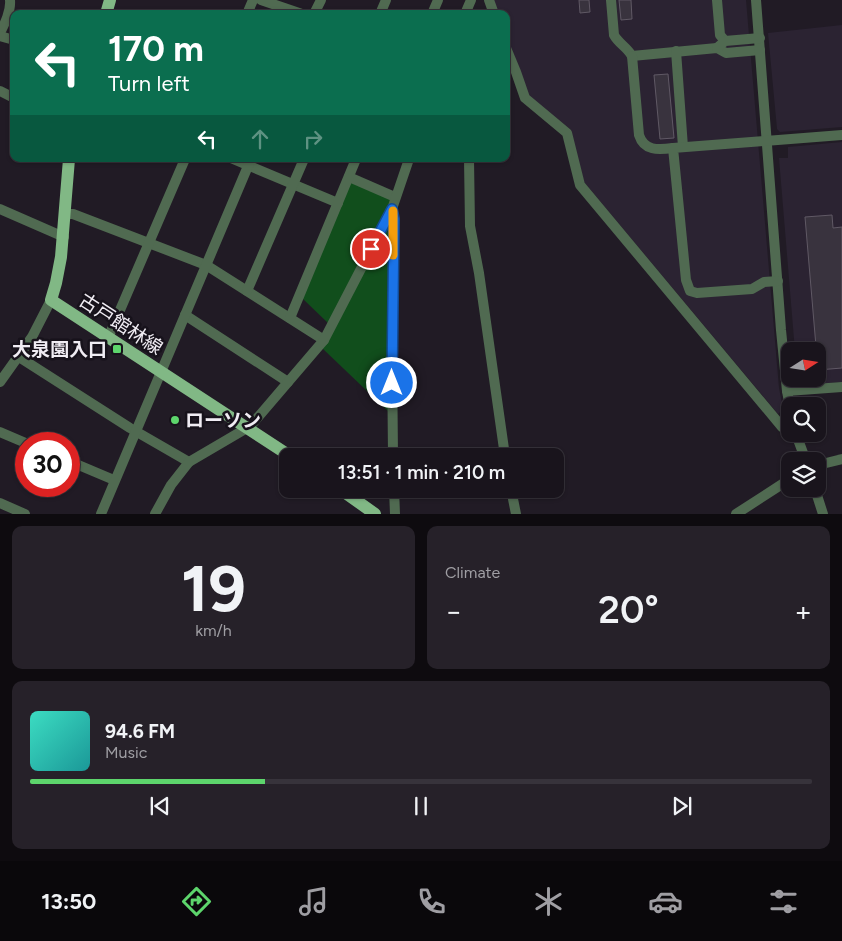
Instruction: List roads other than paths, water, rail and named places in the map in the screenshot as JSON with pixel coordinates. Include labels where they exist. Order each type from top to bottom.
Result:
[{"type":"main road","name":"古戸館林線","points":[[69,162],[64,236],[59,271],[51,300],[279,449]]},
{"type":"main road","points":[[353,498],[375,514]]},
{"type":"street","points":[[0,35],[7,20],[11,4],[10,0]]},
{"type":"street","points":[[261,0],[290,10]]},
{"type":"street","points":[[611,0],[614,35],[616,40],[628,48],[632,56],[640,141],[651,149],[842,135]]},
{"type":"street","points":[[717,0],[721,45],[726,53],[760,50]]},
{"type":"street","points":[[756,0],[788,397]]},
{"type":"street","points":[[632,56],[721,45],[760,38]]},
{"type":"street","points":[[676,51],[678,148],[686,280],[690,291],[697,293],[752,288],[764,282],[778,282]]},
{"type":"street","points":[[510,58],[525,98],[566,134],[580,185],[781,426]]},
{"type":"street","points":[[108,338],[184,162]]},
{"type":"street","points":[[101,514],[249,162],[338,203]]},
{"type":"street","points":[[247,291],[303,162]]},
{"type":"street","points":[[290,318],[355,162]]},
{"type":"street","points":[[155,514],[171,485],[189,462],[247,428],[324,340],[392,209],[408,162]]},
{"type":"street","points":[[469,162],[470,226],[481,282],[504,448]]},
{"type":"street","points":[[349,177],[396,197]]},
{"type":"street","points":[[0,209],[64,236]]},
{"type":"street","points":[[392,209],[394,219],[393,448]]},
{"type":"street","points":[[64,214],[73,214],[206,264],[324,340]]},
{"type":"street","points":[[0,382],[32,337],[51,300]]},
{"type":"street","points":[[185,315],[288,382]]},
{"type":"street","points":[[19,356],[136,431],[189,462]]},
{"type":"street","points":[[787,391],[842,387]]},
{"type":"street","points":[[0,432],[15,438]]},
{"type":"street","points":[[826,463],[842,459]]},
{"type":"street","points":[[80,466],[114,480]]},
{"type":"street","points":[[736,514],[781,485]]},
{"type":"street","points":[[818,497],[823,514]]},
{"type":"street","points":[[394,498],[395,514]]},
{"type":"street","points":[[513,498],[516,514]]},
{"type":"street","points":[[0,503],[25,514]]},
{"type":"place","name":"大泉園入口","points":[[117,349]]},
{"type":"place","name":"ローソン","points":[[175,420]]}]
